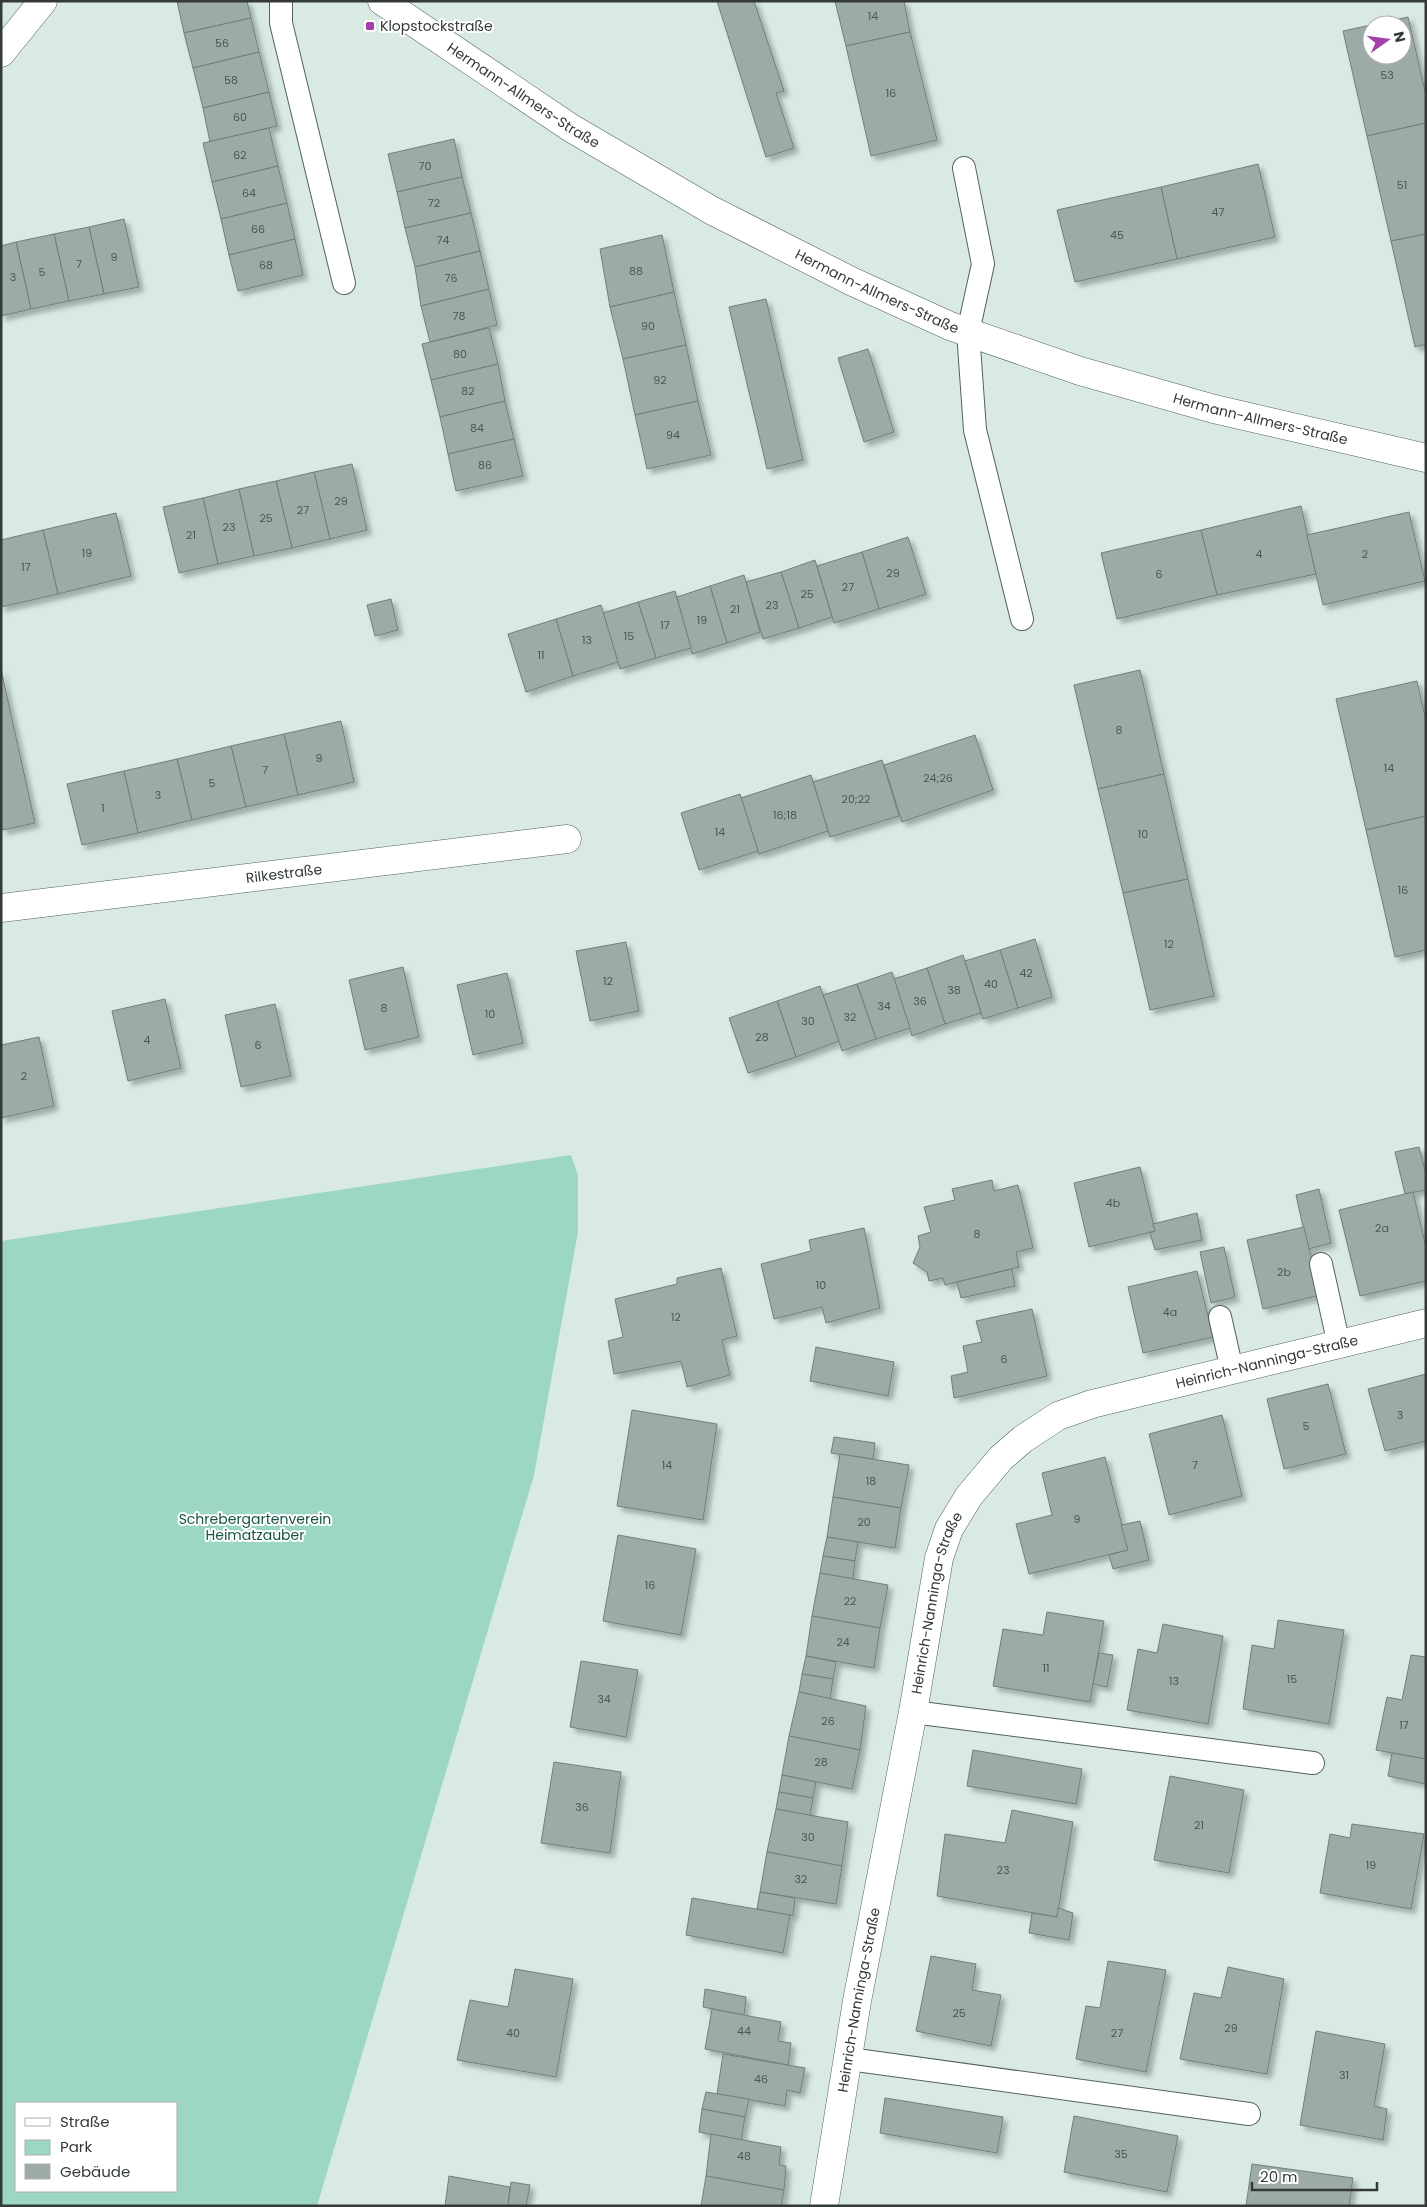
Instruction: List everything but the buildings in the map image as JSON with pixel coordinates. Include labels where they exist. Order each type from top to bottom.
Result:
[{"type":"street","points":[[1,53],[43,1]]},
{"type":"street","name":"Hermann-Allmers-Straße","points":[[382,1],[571,128],[711,210],[853,282],[968,332],[1080,371],[1204,406],[1426,458]]},
{"type":"street","name":"Rilkestraße","points":[[1,908],[566,839]]},
{"type":"street","name":"Heinrich-Nanninga-Straße","points":[[824,2206],[857,2001],[913,1712],[939,1558],[949,1529],[969,1496],[1001,1458],[1023,1439],[1058,1416],[1092,1404],[1426,1323]]},
{"type":"lane","points":[[281,1],[281,23],[344,284]]},
{"type":"lane","points":[[964,168],[983,264],[968,332],[975,430],[1022,619]]},
{"type":"lane","points":[[1321,1264],[1339,1345]]},
{"type":"lane","points":[[1220,1317],[1232,1370]]},
{"type":"lane","points":[[913,1712],[1313,1763]]},
{"type":"lane","points":[[849,2059],[1249,2114]]},
{"type":"green space","name":"Schrebergartenverein Heimatzauber","points":[[571,1155],[578,1175],[578,1232],[534,1475],[317,2206],[1,2206],[1,1241]]},
{"type":"place","name":"Klopstockstraße","points":[[370,26]]}]
